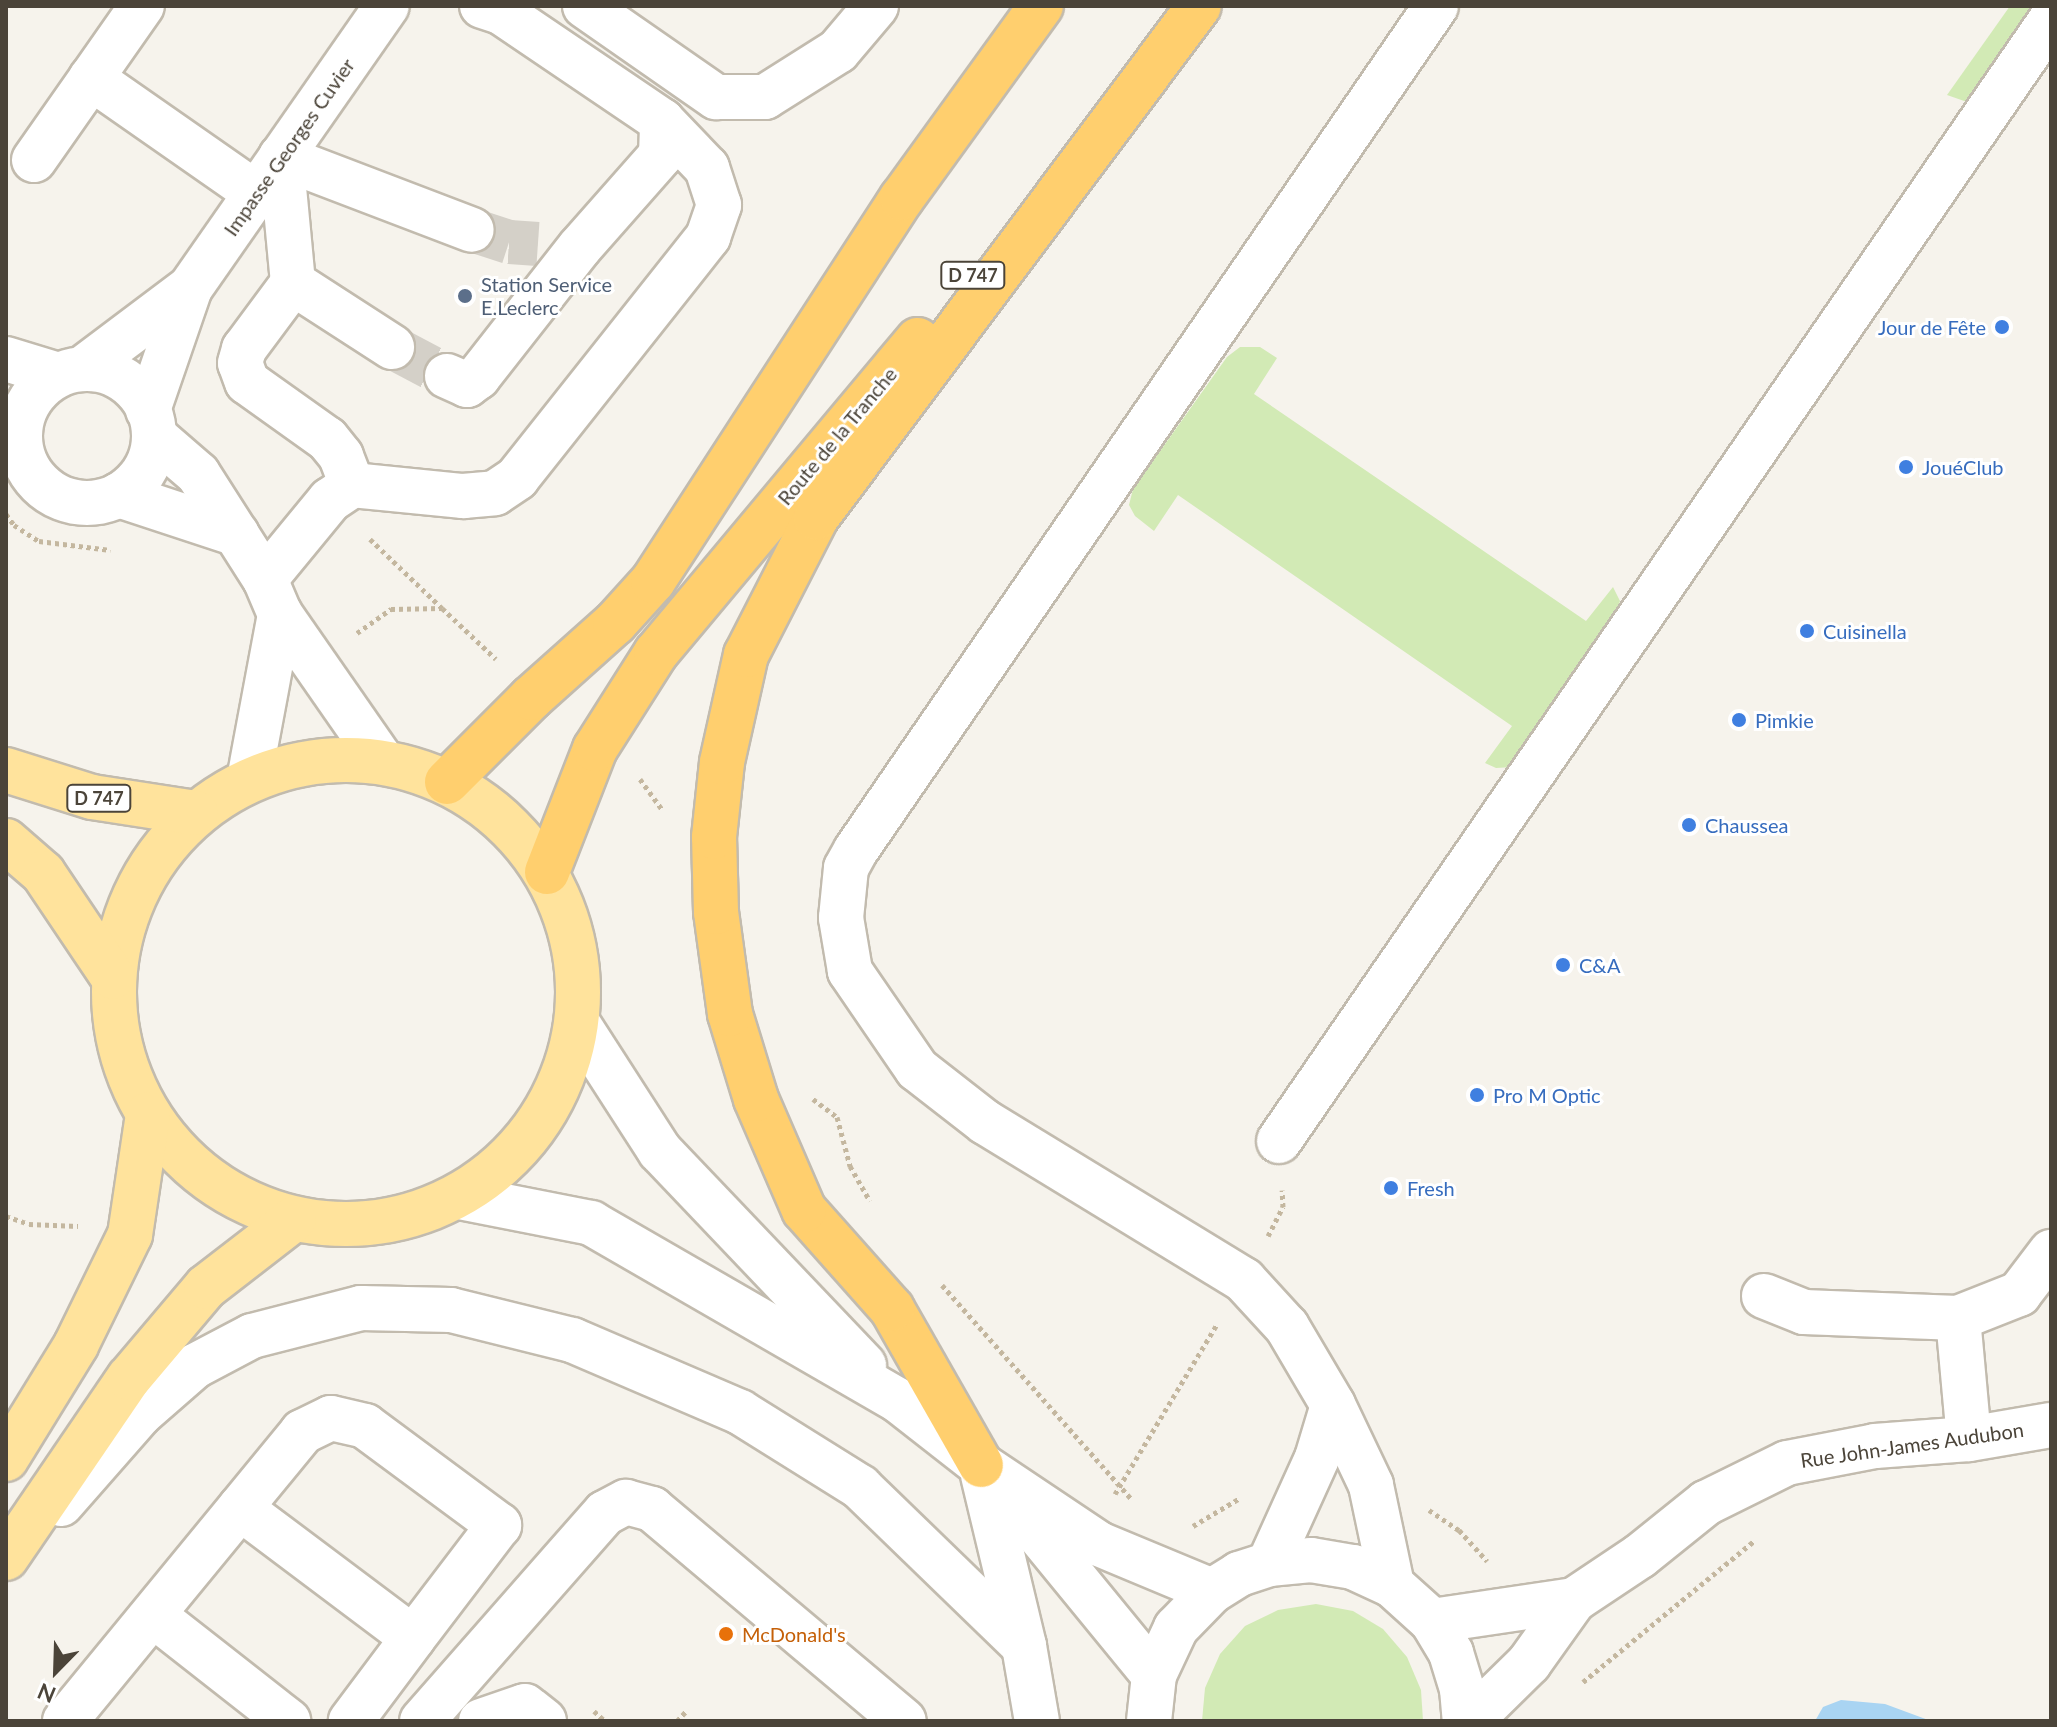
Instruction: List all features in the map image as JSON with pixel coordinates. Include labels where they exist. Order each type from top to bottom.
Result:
[{"type":"highway","points":[[447,782],[531,698],[615,623],[653,581],[902,198],[1041,6]]},
{"type":"highway","points":[[981,1465],[892,1309],[804,1210],[756,1099],[730,1014],[716,912],[714,837],[722,762],[746,655],[816,518],[1189,20]]},
{"type":"highway","name":"Route de la Tranche","points":[[547,872],[595,749],[656,653],[1189,20]]},
{"type":"main road","points":[[315,760],[382,761],[447,782],[503,820],[547,872],[576,945],[578,1024],[558,1094],[517,1152],[459,1197],[406,1218],[350,1226],[294,1219],[236,1198],[187,1162],[148,1114],[120,1049],[113,977],[126,915],[154,859],[196,813],[249,780],[315,760]]},
{"type":"main road","name":"D 747","points":[[6,770],[92,797],[196,813]]},
{"type":"main road","points":[[6,841],[43,873],[113,977]]},
{"type":"main road","points":[[6,1459],[76,1345],[130,1235],[148,1114]]},
{"type":"main road","points":[[6,1558],[138,1366],[206,1287],[294,1219]]},
{"type":"street","points":[[34,160],[142,6]]},
{"type":"street","points":[[249,780],[272,596],[330,500],[352,485],[463,496],[495,493],[517,478],[708,237],[719,205],[707,168],[662,121],[501,12],[482,6]]},
{"type":"street","points":[[585,6],[716,97],[765,97],[838,51],[876,6]]},
{"type":"street","points":[[1392,1585],[1371,1485],[1333,1405],[1287,1327],[1244,1280],[985,1122],[917,1069],[850,971],[841,918],[846,868],[908,773],[1436,6]]},
{"type":"street","name":"Impasse Georges Cuvier","points":[[190,288],[377,10]]},
{"type":"street","points":[[1279,1141],[2051,20]]},
{"type":"street","points":[[91,78],[256,193]]},
{"type":"street","points":[[447,376],[467,385],[478,377],[559,246],[661,155],[662,121]]},
{"type":"street","points":[[352,485],[341,456],[327,439],[247,382],[240,363],[244,349],[293,283],[281,157],[472,230]]},
{"type":"street","points":[[293,283],[392,347]]},
{"type":"street","points":[[190,288],[151,423],[144,471],[119,495],[99,502],[77,503],[58,497],[40,484],[27,467],[13,416],[27,405],[40,388],[70,372],[190,288]]},
{"type":"street","points":[[6,359],[70,372],[103,371],[122,379],[137,392],[151,423],[198,474],[272,596],[382,761]]},
{"type":"street","points":[[119,495],[237,534]]},
{"type":"street","points":[[578,1024],[660,1151],[899,1401]]},
{"type":"street","points":[[459,1197],[591,1223],[899,1401],[981,1465],[1099,1544],[1212,1591]]},
{"type":"street","points":[[1764,1296],[1804,1312],[1958,1318],[2019,1294],[2051,1252]]},
{"type":"street","points":[[6,1566],[140,1414],[195,1366],[252,1336],[361,1308],[451,1310],[572,1340],[740,1412],[860,1487],[1024,1646]]},
{"type":"street","points":[[1958,1318],[1969,1439]]},
{"type":"street","points":[[1269,1564],[1317,1458],[1333,1405]]},
{"type":"street","points":[[82,1715],[153,1615],[302,1432],[331,1418],[365,1426],[499,1525],[351,1721]]},
{"type":"street","name":"Rue John-James Audubon","points":[[1467,1721],[1529,1663],[1574,1600],[1640,1556],[1706,1503],[1787,1463],[1875,1446],[1969,1439],[2051,1425]]},
{"type":"street","points":[[981,1465],[1024,1646],[1037,1721]]},
{"type":"street","points":[[981,1465],[1154,1675]]},
{"type":"street","points":[[422,1721],[605,1513],[626,1502],[652,1509],[904,1721]]},
{"type":"street","points":[[240,1508],[413,1638]]},
{"type":"street","points":[[1149,1721],[1154,1675],[1176,1628],[1212,1591],[1239,1574],[1269,1564],[1311,1560],[1353,1567],[1392,1585],[1432,1621],[1451,1653],[1462,1689],[1467,1721]]},
{"type":"street","name":"Rue John-James Audubon","points":[[1432,1621],[1574,1600]]},
{"type":"street","points":[[153,1615],[288,1721]]},
{"type":"street","points":[[481,1721],[525,1706],[544,1721]]},
{"type":"path","points":[[6,514],[14,525],[39,541],[125,550]]},
{"type":"path","points":[[349,638],[391,609],[442,608],[497,660]]},
{"type":"path","points":[[806,1097],[837,1117],[850,1166],[874,1207]]},
{"type":"path","points":[[1099,1544],[1120,1481],[1244,1280],[1283,1207],[1279,1141]]},
{"type":"path","points":[[6,1216],[29,1224],[85,1227]]},
{"type":"path","points":[[937,1279],[1141,1507]]},
{"type":"path","points":[[1191,1527],[1244,1495],[1305,1480]]},
{"type":"path","points":[[1371,1485],[1418,1502],[1459,1530],[1492,1567],[1516,1611]]},
{"type":"path","points":[[1582,1684],[1765,1535]]},
{"type":"path","points":[[677,1721],[688,1709]]},
{"type":"green space","points":[[2010,6],[2037,6],[1967,102],[1947,95]]},
{"type":"green space","points":[[1240,347],[1260,347],[1277,358],[1254,394],[1586,621],[1613,587],[1620,601],[1616,613],[1513,767],[1496,768],[1485,763],[1512,726],[1178,495],[1154,531],[1135,516],[1129,505],[1133,489],[1227,357]]},
{"type":"green space","points":[[1316,1604],[1353,1611],[1383,1629],[1407,1657],[1421,1690],[1423,1721],[1202,1721],[1205,1688],[1220,1654],[1245,1626],[1278,1610]]},
{"type":"water","points":[[1841,1700],[1885,1704],[1931,1721],[1815,1721],[1823,1707]]},
{"type":"tunnel","points":[[472,230],[509,242],[538,244]]},
{"type":"tunnel","points":[[392,347],[447,376]]},
{"type":"place","name":"Station Service E.Leclerc","points":[[465,296]]},
{"type":"place","name":"Jour de Fête","points":[[2002,327]]},
{"type":"place","name":"JouéClub","points":[[1906,467]]},
{"type":"place","name":"Cuisinella","points":[[1807,631]]},
{"type":"place","name":"Pimkie","points":[[1739,720]]},
{"type":"place","name":"Chaussea","points":[[1689,825]]},
{"type":"place","name":"C&A","points":[[1563,965]]},
{"type":"place","name":"Pro M Optic","points":[[1477,1095]]},
{"type":"place","name":"Fresh","points":[[1391,1188]]},
{"type":"place","name":"McDonald's","points":[[726,1634]]}]
